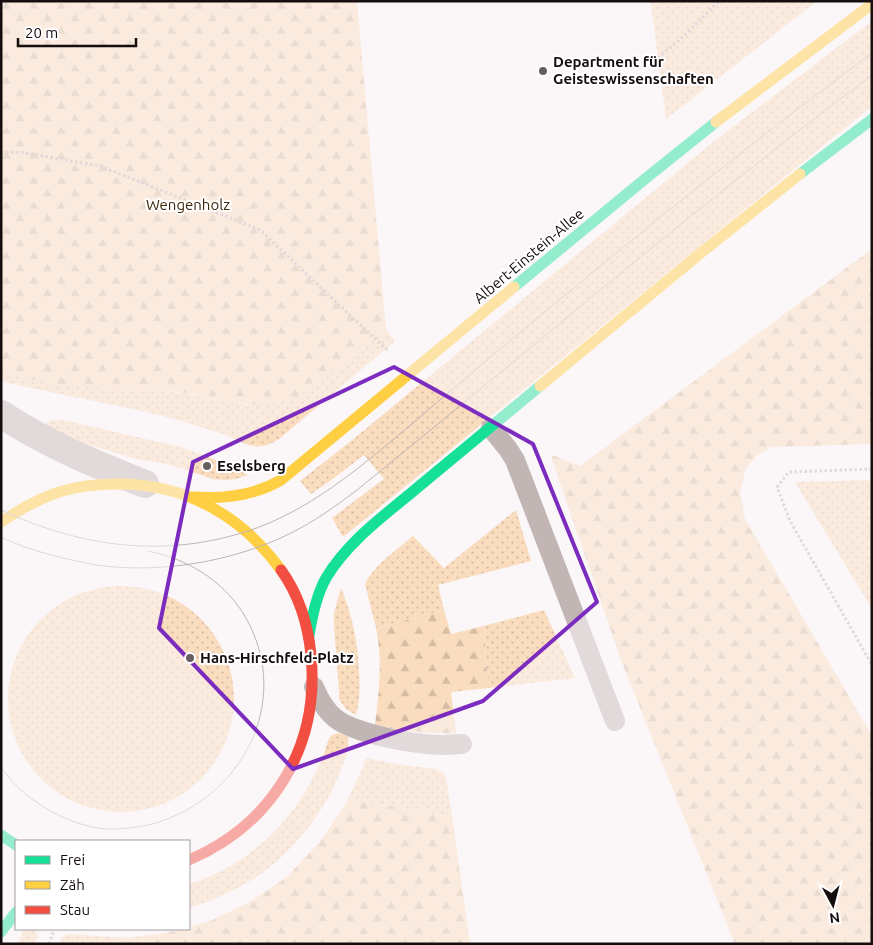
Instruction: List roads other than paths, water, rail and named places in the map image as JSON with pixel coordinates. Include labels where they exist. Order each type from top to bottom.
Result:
[{"type":"street","name":"Albert-Einstein-Allee","points":[[192,497],[226,498],[253,492],[278,482],[700,134],[872,4]]},
{"type":"street","points":[[309,636],[312,613],[320,588],[341,557],[373,524],[702,252],[872,119]]},
{"type":"street","points":[[1,414],[33,434],[63,449],[147,485],[192,497],[219,510],[234,520],[276,562],[287,577],[303,611],[313,662],[314,687],[310,718],[301,748],[288,776],[270,801],[249,823],[225,842],[190,860]]},
{"type":"street","points":[[1,522],[36,501],[68,489],[115,483],[147,485]]},
{"type":"street","points":[[1,835],[15,844]]},
{"type":"street","points":[[1,932],[15,913]]},
{"type":"lane","points":[[491,428],[515,460],[615,721]]},
{"type":"lane","points":[[314,687],[321,702],[328,711],[347,726],[399,740],[439,745],[462,744]]},
{"type":"tram line","points":[[1,510],[61,533],[122,545],[152,546],[183,545],[214,540],[245,532],[290,513],[331,488],[370,459],[508,342],[652,224],[739,154],[872,53]]},
{"type":"tram line","points":[[1,537],[51,555],[96,565],[145,568],[196,563],[221,558],[245,552],[291,533],[325,513],[357,490],[741,176],[872,75]]},
{"type":"tram line","points":[[1,768],[21,790],[53,813],[92,827],[117,829],[157,823],[192,807],[218,787],[239,763],[254,736],[262,706],[264,675],[257,644],[243,613],[214,581],[202,572],[176,559],[148,551]]},
{"type":"place","name":"Department für Geisteswissenschaften","points":[[543,71]]},
{"type":"place","name":"Eselsberg","points":[[207,466]]},
{"type":"place","name":"Hans-Hirschfeld-Platz","points":[[190,658]]},
{"type":"park label","name":"Wengenholz","points":[[188,205]]}]
